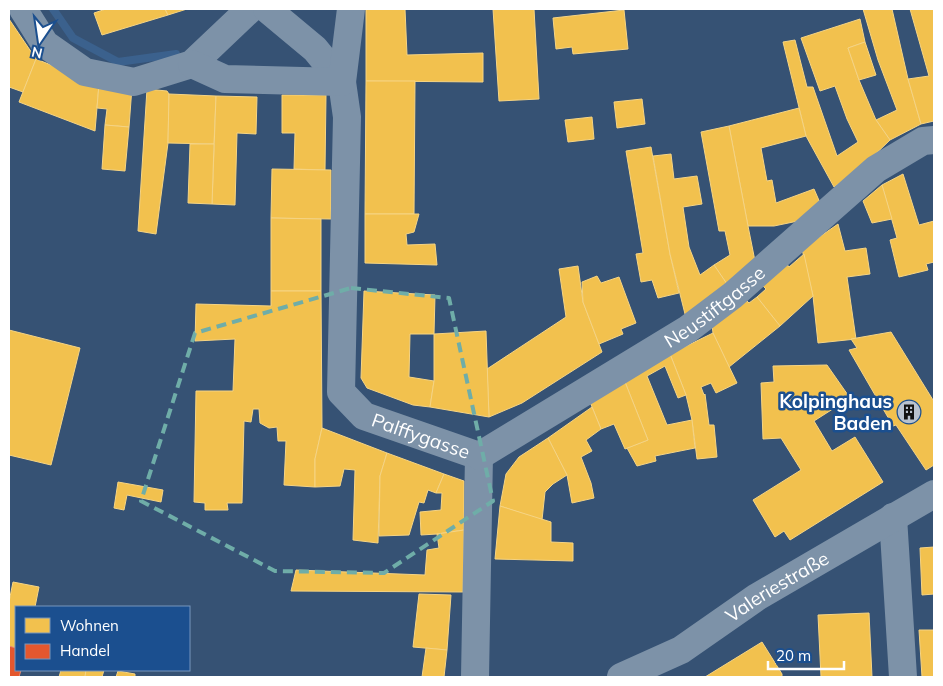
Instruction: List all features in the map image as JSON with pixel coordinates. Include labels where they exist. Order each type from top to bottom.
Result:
[{"type":"street","points":[[23,9],[46,44],[85,72],[134,82],[192,64],[250,9]]},
{"type":"street","points":[[267,9],[315,49],[342,82]]},
{"type":"street","name":"Palffygasse","points":[[351,9],[342,82],[347,117],[341,392],[364,416],[479,456],[475,677]]},
{"type":"street","points":[[192,64],[225,79],[342,82]]},
{"type":"street","name":"Neustiftgasse","points":[[479,456],[688,330],[733,295],[876,170],[923,141],[934,140]]},
{"type":"street","name":"Valeriestraße","points":[[621,677],[681,650],[757,597],[934,494]]},
{"type":"street","points":[[893,517],[903,677]]},
{"type":"highlighted area","points":[[351,288],[449,298],[493,501],[384,573],[275,571],[141,501],[195,333]]},
{"type":"building: Wohnen","points":[[106,9],[165,9],[168,15],[102,35],[94,13]]},
{"type":"building: Wohnen","points":[[165,9],[187,9],[168,15]]},
{"type":"building: Wohnen","points":[[366,9],[405,9],[407,55],[483,53],[483,82],[366,81]]},
{"type":"building: Wohnen","points":[[493,9],[534,9],[539,99],[499,101]]},
{"type":"building: Wohnen","points":[[863,9],[892,9],[908,79],[921,124],[890,140],[876,120],[897,110],[878,60]]},
{"type":"building: Wohnen","points":[[910,9],[934,9],[934,121],[921,124],[908,79],[929,76]]},
{"type":"building: Wohnen","points":[[624,10],[628,49],[573,54],[572,47],[556,49],[553,18]]},
{"type":"building: Wohnen","points":[[9,19],[36,59],[23,92],[9,87]]},
{"type":"building: Wohnen","points":[[860,19],[865,42],[848,48],[876,120],[890,140],[860,169],[834,187],[806,136],[783,42],[795,40],[807,87],[813,87],[837,156],[858,142],[835,86],[820,91],[801,38]]},
{"type":"building: Wohnen","points":[[865,42],[876,75],[859,80],[848,48]]},
{"type":"building: Wohnen","points":[[36,59],[99,84],[95,131],[19,102]]},
{"type":"building: Wohnen","points":[[366,81],[415,81],[414,214],[365,214]]},
{"type":"building: Wohnen","points":[[99,84],[132,87],[129,127],[105,125],[107,109],[97,108]]},
{"type":"building: Wohnen","points":[[147,89],[167,91],[169,94],[168,143],[156,234],[138,231]]},
{"type":"building: Wohnen","points":[[169,94],[216,96],[214,144],[168,143]]},
{"type":"building: Wohnen","points":[[282,95],[326,95],[325,170],[294,169],[295,133],[282,133]]},
{"type":"building: Wohnen","points":[[216,96],[257,97],[256,134],[237,133],[235,205],[212,204]]},
{"type":"building: Wohnen","points":[[642,99],[645,124],[617,128],[614,102]]},
{"type":"building: Wohnen","points":[[799,108],[806,136],[761,148],[767,181],[772,180],[776,203],[814,189],[821,205],[798,221],[774,226],[748,226],[729,126]]},
{"type":"building: Wohnen","points":[[592,117],[594,139],[568,142],[565,120]]},
{"type":"building: Wohnen","points":[[105,125],[129,127],[125,171],[102,169]]},
{"type":"building: Wohnen","points":[[729,126],[755,261],[727,284],[714,265],[730,255],[725,231],[719,231],[701,132]]},
{"type":"building: Wohnen","points":[[190,144],[214,144],[212,204],[188,203]]},
{"type":"building: Wohnen","points":[[651,147],[679,293],[658,298],[652,280],[641,282],[636,254],[643,253],[626,151]]},
{"type":"building: Wohnen","points":[[671,154],[674,179],[697,176],[702,204],[683,207],[689,247],[700,275],[714,265],[727,284],[686,318],[670,254],[653,156]]},
{"type":"building: Wohnen","points":[[272,169],[331,170],[331,219],[271,218]]},
{"type":"building: Wohnen","points":[[903,174],[919,225],[934,221],[934,262],[926,264],[928,270],[899,277],[890,240],[897,238],[882,185]]},
{"type":"building: Wohnen","points":[[882,185],[892,219],[872,223],[863,201]]},
{"type":"building: Wohnen","points":[[365,214],[419,214],[414,232],[406,234],[407,245],[435,244],[437,265],[365,263]]},
{"type":"building: Wohnen","points":[[271,218],[321,219],[321,291],[271,291]]},
{"type":"building: Wohnen","points":[[838,224],[845,251],[866,248],[870,274],[847,277],[856,339],[818,343],[813,296],[802,249]]},
{"type":"building: Wohnen","points":[[804,254],[813,296],[780,326],[757,297],[766,289],[761,284],[786,263],[789,267]]},
{"type":"building: Wohnen","points":[[578,266],[583,302],[602,352],[522,403],[489,417],[487,369],[566,317],[559,269]]},
{"type":"building: Wohnen","points":[[597,276],[601,283],[619,277],[636,323],[621,329],[623,334],[599,344],[583,302],[582,282]]},
{"type":"building: Wohnen","points":[[271,291],[321,291],[322,428],[315,459],[315,487],[284,485],[286,441],[278,441],[277,427],[269,428],[260,423],[259,409],[253,409],[251,422],[244,421],[242,503],[227,503],[228,510],[205,510],[205,503],[194,502],[196,391],[233,391],[235,339],[195,341],[196,304],[271,306]]},
{"type":"building: Wohnen","points":[[364,291],[435,295],[434,334],[410,334],[409,377],[434,381],[430,407],[413,405],[367,388],[361,378]]},
{"type":"building: Wohnen","points":[[757,297],[780,326],[729,367],[713,333],[712,325],[745,299],[749,303]]},
{"type":"building: Wohnen","points":[[9,330],[80,348],[51,465],[9,455]]},
{"type":"building: Wohnen","points":[[486,331],[489,417],[430,407],[434,381],[434,334]]},
{"type":"building: Wohnen","name":"Kolpinghaus Baden","points":[[891,332],[934,399],[934,465],[926,470],[896,425],[893,426],[849,350],[857,348],[851,339]]},
{"type":"building: Wohnen","points":[[713,333],[737,383],[716,393],[711,383],[701,387],[705,394],[709,425],[714,425],[717,457],[697,459],[692,420],[686,395],[670,354]]},
{"type":"building: Wohnen","points":[[670,354],[686,395],[678,398],[665,366],[647,376],[667,425],[692,420],[695,448],[655,456],[656,461],[637,466],[627,448],[648,440],[625,382]]},
{"type":"building: Wohnen","points":[[827,365],[850,398],[814,421],[832,451],[855,437],[883,482],[790,540],[784,531],[775,537],[753,500],[801,470],[781,438],[763,439],[761,383],[774,382],[773,366]]},
{"type":"building: Wohnen","points":[[625,382],[648,440],[625,449],[614,424],[601,429],[588,397]]},
{"type":"building: Wohnen","points":[[592,407],[601,429],[586,440],[592,451],[581,457],[591,483],[594,498],[572,503],[567,475],[548,438]]},
{"type":"building: Wohnen","points":[[322,428],[387,453],[380,476],[378,543],[353,540],[355,470],[344,469],[340,486],[315,487],[315,459]]},
{"type":"building: Wohnen","points":[[548,438],[567,475],[545,492],[542,520],[500,506],[506,474],[519,457]]},
{"type":"building: Wohnen","points":[[387,453],[444,474],[436,493],[428,490],[424,503],[419,502],[409,535],[379,536],[380,476]]},
{"type":"building: Wohnen","points":[[444,474],[464,481],[464,530],[421,535],[420,512],[441,510],[442,493],[436,493]]},
{"type":"building: Wohnen","points":[[118,482],[163,490],[161,502],[127,495],[124,510],[114,508]]},
{"type":"building: Wohnen","points":[[500,506],[551,522],[551,542],[573,543],[573,561],[495,559]]},
{"type":"building: Wohnen","points":[[464,530],[463,592],[291,591],[296,570],[425,575],[427,550],[439,548],[437,534]]},
{"type":"building: Wohnen","points":[[934,547],[934,594],[922,595],[920,548]]},
{"type":"building: Wohnen","points":[[13,582],[39,587],[35,606],[15,606],[15,648],[9,646],[9,602]]},
{"type":"building: Wohnen","points":[[419,594],[451,595],[447,650],[413,647]]},
{"type":"building: Wohnen","points":[[869,613],[872,677],[821,677],[818,615]]},
{"type":"building: Wohnen","points":[[919,630],[934,630],[934,677],[922,677]]},
{"type":"building: Wohnen","points":[[762,642],[782,677],[705,677]]},
{"type":"building: Wohnen","points":[[426,648],[447,650],[444,677],[422,677]]},
{"type":"building: Wohnen","points":[[61,671],[86,671],[85,677],[59,677]]},
{"type":"building: Wohnen","points":[[86,671],[104,671],[102,677],[85,677]]},
{"type":"building: Wohnen","points":[[118,671],[135,674],[135,677],[116,677]]},
{"type":"building: Handel","points":[[9,646],[15,648],[15,671],[21,671],[19,677],[9,677]]},
{"type":"waterway","points":[[53,9],[73,38],[118,62],[176,54]]},
{"type":"place","name":"Kolpinghaus Baden","points":[[909,412]]}]
